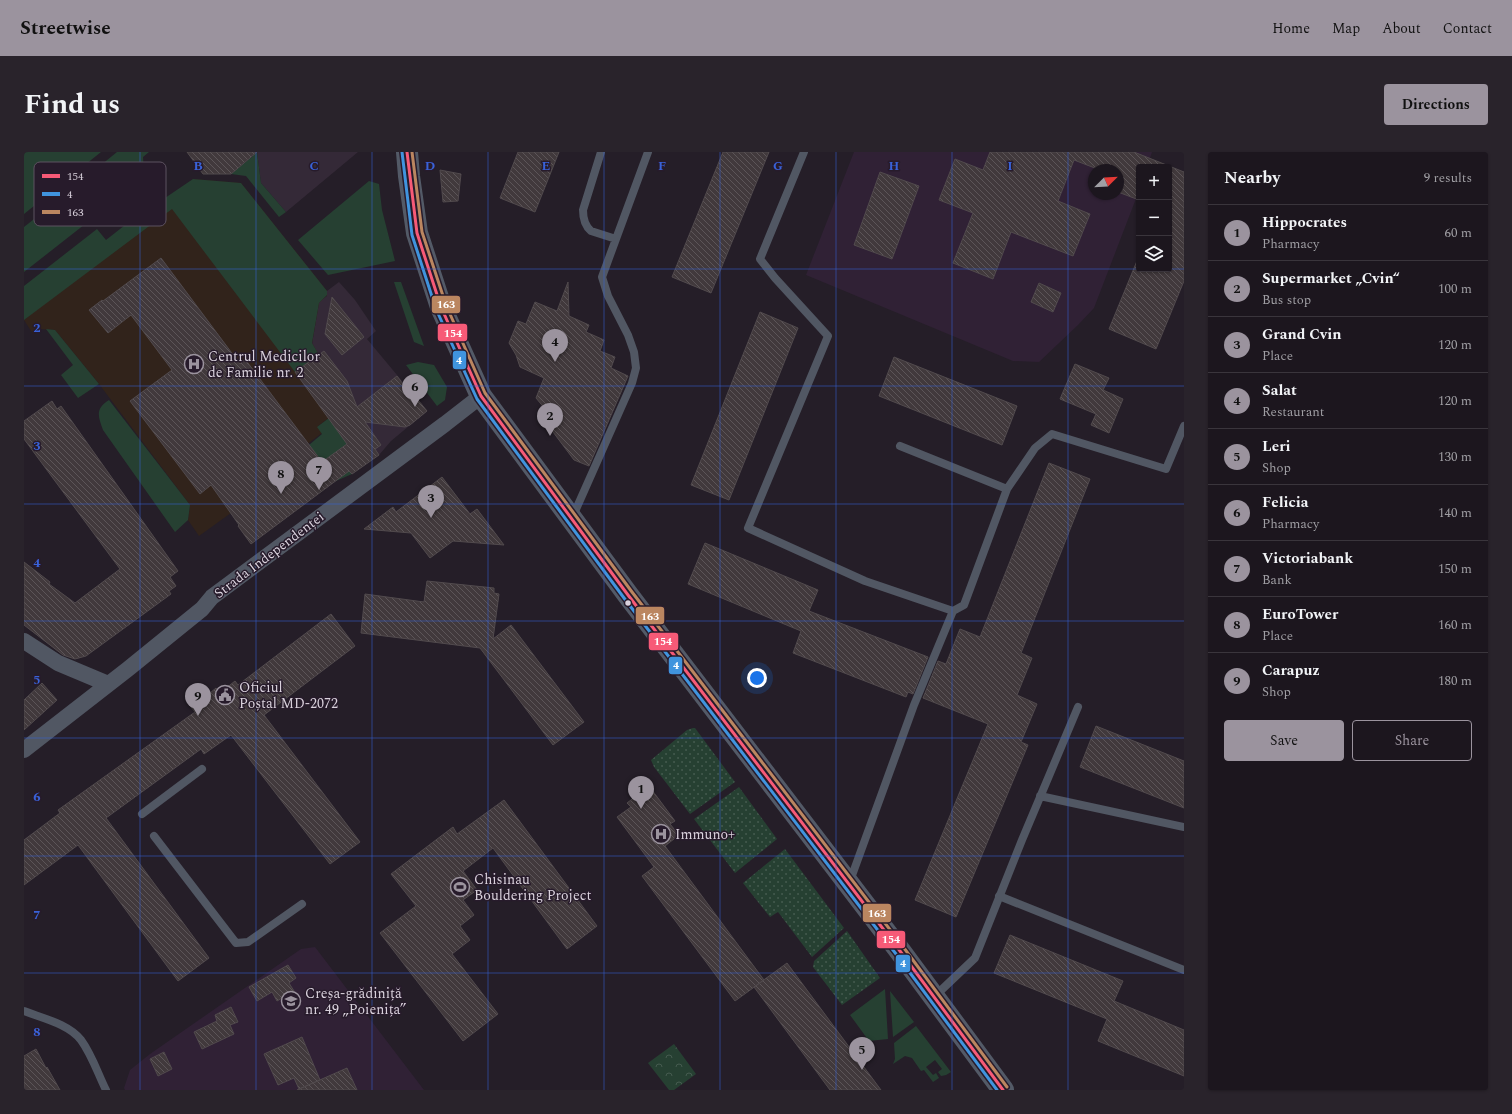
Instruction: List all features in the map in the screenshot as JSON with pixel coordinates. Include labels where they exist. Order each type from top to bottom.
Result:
[{"type":"main road","points":[[407,152],[409,176],[419,240],[441,307],[459,351],[481,396],[571,519],[849,884],[1003,1090]]},
{"type":"street","name":"Strada Independenței","points":[[24,750],[202,609],[212,597],[481,396]]},
{"type":"street","points":[[24,641],[58,664],[108,684]]},
{"type":"lane","points":[[601,152],[582,210],[583,216],[588,228],[616,240]]},
{"type":"lane","points":[[571,519],[632,383],[636,368],[636,358],[628,335],[608,296],[602,277],[648,152]]},
{"type":"lane","points":[[804,152],[760,259],[775,278],[828,336],[748,528],[865,581],[953,611]]},
{"type":"lane","points":[[849,884],[914,705],[953,611],[964,605],[1007,489],[1034,448],[1052,434],[1166,469],[1184,426]]},
{"type":"lane","points":[[900,446],[1007,489]]},
{"type":"lane","points":[[934,997],[975,958],[1040,796],[1078,708]]},
{"type":"lane","points":[[142,814],[202,769]]},
{"type":"lane","points":[[1040,796],[1184,827]]},
{"type":"lane","points":[[154,836],[236,943],[248,942],[302,904]]},
{"type":"lane","points":[[999,896],[1184,970]]},
{"type":"lane","points":[[24,1011],[62,1026],[81,1040],[106,1090]]},
{"type":"shaded area","points":[[257,152],[358,152],[286,212],[261,183]]},
{"type":"shaded area","points":[[854,152],[1152,152],[1148,164],[1136,164],[1136,199],[1094,308],[1039,362],[1013,361],[806,275]]},
{"type":"shaded area","name":"Centrul Medicilor de Familie nr. 2","points":[[193,179],[241,183],[327,291],[327,295],[319,303],[312,343],[319,355],[296,372],[329,418],[318,426],[322,433],[226,506],[231,513],[199,536],[188,520],[190,505],[99,384],[55,330],[40,329],[33,334],[24,320],[137,226],[166,226],[166,202]]},
{"type":"shaded area","points":[[339,282],[355,300],[376,331],[367,339],[427,411],[391,441],[379,455],[352,474],[336,452],[347,444],[295,372],[312,344],[319,302],[327,296],[327,291]]},
{"type":"shaded area","name":"Creșa-grădiniță nr. 49 „Poienița”","points":[[315,947],[424,1090],[125,1090],[124,1088],[130,1070],[150,1054],[301,949]]},
{"type":"green space","points":[[24,152],[101,152],[89,162],[34,162],[34,206],[24,214]]},
{"type":"green space","points":[[117,152],[149,152],[143,157],[143,162],[105,162]]},
{"type":"green space","points":[[252,152],[257,152],[261,183],[286,212],[279,217],[246,176],[231,174],[253,156]]},
{"type":"green space","points":[[193,179],[241,183],[327,291],[327,295],[319,303],[312,343],[319,355],[295,372],[172,209],[166,214],[166,197]]},
{"type":"green space","points":[[369,181],[379,184],[382,210],[395,261],[328,275],[298,240]]},
{"type":"green space","points":[[34,219],[34,226],[83,226],[24,272],[24,227]]},
{"type":"green space","points":[[124,226],[149,226],[24,320],[24,286],[97,229],[106,240]]},
{"type":"green space","points":[[394,282],[401,282],[424,346],[414,342]]},
{"type":"green space","points":[[46,329],[55,330],[99,384],[78,398],[61,375],[73,365]]},
{"type":"green space","points":[[418,362],[434,365],[447,387],[445,400],[437,406],[406,365]]},
{"type":"green space","points":[[109,400],[190,505],[188,520],[175,532],[103,430],[99,413],[101,407]]},
{"type":"green space","points":[[329,418],[347,444],[336,452],[352,474],[336,481],[309,445],[322,434],[317,427]]},
{"type":"green space","points":[[695,728],[735,782],[690,814],[654,767],[651,760],[687,730]]},
{"type":"green space","points":[[739,787],[777,839],[735,873],[694,819]]},
{"type":"green space","points":[[785,849],[844,928],[812,957],[778,912],[770,917],[743,883]]},
{"type":"green space","points":[[847,931],[880,978],[842,1005],[813,967],[814,961]]},
{"type":"green space","points":[[885,989],[888,1039],[869,1041],[850,1015]]},
{"type":"green space","points":[[890,991],[914,1022],[893,1037]]},
{"type":"green space","points":[[916,1026],[951,1072],[941,1076],[938,1072],[942,1069],[935,1060],[926,1067],[933,1075],[936,1073],[939,1078],[933,1082],[924,1070],[921,1071],[912,1058],[905,1056],[893,1064],[895,1059],[894,1043]]},
{"type":"green space","points":[[674,1044],[696,1074],[674,1090],[669,1090],[648,1063]]},
{"type":"building","points":[[187,152],[257,152],[231,174],[203,174]]},
{"type":"building","points":[[518,152],[559,152],[535,212],[500,198]]},
{"type":"building","points":[[723,152],[769,152],[711,293],[672,277]]},
{"type":"building","points":[[990,152],[1134,152],[1164,164],[1136,164],[1136,199],[1124,194],[1124,164],[1088,164],[1088,165],[1074,160],[1058,201],[1090,214],[1073,256],[1011,232],[993,279],[953,263],[973,213],[939,200],[955,159],[983,170]]},
{"type":"building","points":[[1172,167],[1184,172],[1184,281],[1156,349],[1109,329],[1136,263],[1136,272],[1172,272]]},
{"type":"building","points":[[440,170],[461,174],[458,201],[443,202]]},
{"type":"building","points":[[880,172],[919,186],[892,259],[854,245]]},
{"type":"building","points":[[161,258],[240,364],[245,359],[322,462],[347,444],[295,372],[324,351],[347,381],[357,407],[397,376],[412,396],[414,395],[427,411],[410,425],[405,427],[365,422],[381,445],[375,449],[379,455],[352,474],[349,471],[251,544],[211,485],[200,494],[130,401],[172,370],[131,315],[108,333],[89,310]]},
{"type":"building","points":[[568,282],[569,316],[589,325],[586,332],[604,340],[600,351],[615,357],[611,368],[628,376],[589,466],[574,460],[550,428],[551,416],[536,398],[544,378],[520,367],[516,355],[509,343],[518,321],[526,324],[535,302],[557,311]]},
{"type":"building","points":[[1039,283],[1061,293],[1053,312],[1031,302]]},
{"type":"building","points":[[332,297],[364,337],[342,355],[325,334]]},
{"type":"building","points":[[760,312],[798,328],[729,500],[691,485]]},
{"type":"building","points":[[894,357],[1017,406],[1002,445],[879,396]]},
{"type":"building","points":[[1075,364],[1109,378],[1103,390],[1123,399],[1109,433],[1091,425],[1096,414],[1060,399]]},
{"type":"building","points":[[52,401],[57,409],[61,406],[178,571],[170,577],[176,586],[169,591],[171,594],[86,656],[75,659],[63,655],[24,625],[24,562],[50,582],[49,584],[75,603],[120,569],[24,439],[24,421]]},
{"type":"building","points":[[1049,463],[1090,479],[1021,653],[1032,658],[1017,695],[1037,704],[1021,742],[1028,745],[956,917],[915,900],[988,724],[923,698],[938,661],[946,664],[960,629],[980,637]]},
{"type":"building","points":[[442,477],[470,514],[477,509],[504,545],[453,541],[430,558],[411,533],[364,529],[393,507],[396,512]]},
{"type":"building","points":[[705,543],[818,590],[809,611],[928,657],[913,694],[908,692],[906,697],[793,653],[801,631],[688,584]]},
{"type":"building","points":[[427,581],[494,588],[494,593],[499,594],[493,639],[511,625],[584,722],[553,745],[480,648],[361,633],[365,594],[424,602]]},
{"type":"building","points":[[331,614],[355,646],[264,715],[360,842],[330,864],[231,735],[204,754],[201,749],[106,818],[209,958],[178,981],[78,845],[24,885],[24,840],[60,813],[58,810],[195,712],[188,703],[201,693],[204,698],[216,688],[220,693],[235,681],[238,685]]},
{"type":"building","points":[[42,683],[57,700],[24,730],[24,700]]},
{"type":"building","points":[[1096,726],[1184,761],[1184,808],[1080,767]]},
{"type":"building","points":[[645,789],[652,790],[675,821],[670,824],[679,835],[665,846],[764,980],[735,1001],[642,876],[654,867],[617,817],[631,807],[627,803]]},
{"type":"building","points":[[504,800],[597,926],[567,949],[493,848],[463,871],[477,890],[463,900],[474,915],[460,926],[470,940],[452,954],[498,1014],[463,1041],[380,933],[416,906],[391,874],[453,827],[457,834]]},
{"type":"building","points":[[1010,935],[1123,981],[1114,1001],[1184,1030],[1184,1076],[1098,1041],[1107,1019],[994,973]]},
{"type":"building","points":[[787,963],[881,1090],[830,1090],[754,987]]},
{"type":"building","points":[[288,965],[296,978],[289,983],[294,991],[277,1001],[272,992],[257,1001],[249,987]]},
{"type":"building","points":[[231,1007],[238,1022],[230,1025],[234,1034],[202,1049],[194,1032],[217,1021],[215,1015]]},
{"type":"building","points":[[302,1037],[320,1080],[299,1089],[294,1078],[278,1085],[264,1054]]},
{"type":"building","points":[[36,1049],[60,1090],[24,1090],[24,1056]]},
{"type":"building","points":[[164,1052],[172,1069],[158,1076],[150,1059]]},
{"type":"building","points":[[347,1068],[357,1090],[297,1090]]},
{"type":"transit line","name":"4","points":[[402,152],[412,235],[436,309],[477,399],[624,598],[896,954],[997,1090]]},
{"type":"transit line","name":"154","points":[[407,152],[417,233],[441,307],[481,396],[628,595],[900,951],[1003,1090]]},
{"type":"transit line","name":"163","points":[[412,152],[422,232],[446,305],[485,393],[632,592],[904,948],[1007,1087]]},
{"type":"place","name":"Salat","points":[[555,362]]},
{"type":"place","name":"Centrul Medicilor de Familie nr. 2","points":[[194,364]]},
{"type":"place","name":"Felicia","points":[[415,407]]},
{"type":"place","name":"Supermarket „Cvin“","points":[[550,436]]},
{"type":"place","name":"Victoriabank","points":[[319,490]]},
{"type":"place","name":"EuroTower","points":[[281,494]]},
{"type":"place","name":"Grand Cvin","points":[[431,518]]},
{"type":"place","name":"Oficiul Poștal MD-2072","points":[[225,695]]},
{"type":"place","name":"Carapuz","points":[[198,716]]},
{"type":"place","name":"Hippocrates","points":[[641,809]]},
{"type":"place","name":"Immuno+","points":[[661,834]]},
{"type":"place","name":"Chisinau Bouldering Project","points":[[460,887]]},
{"type":"place","name":"Creșa-grădiniță nr. 49 „Poienița”","points":[[291,1001]]},
{"type":"place","name":"Leri","points":[[862,1070]]}]
